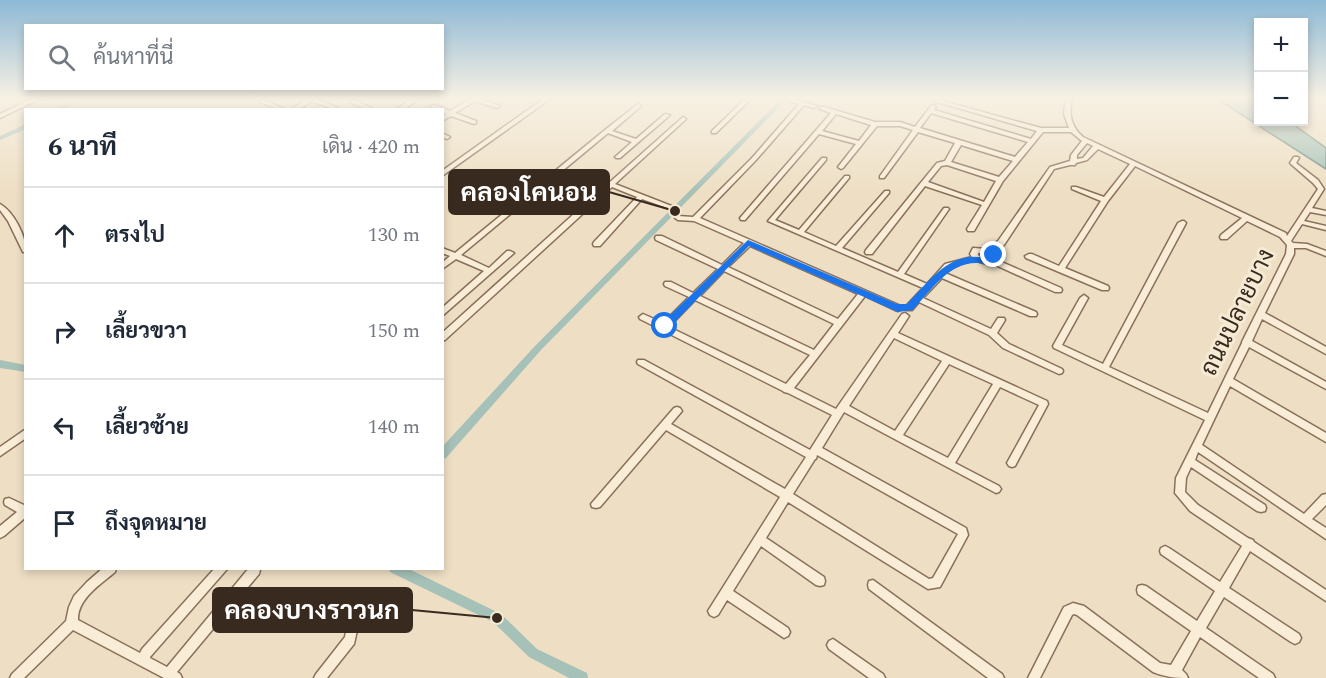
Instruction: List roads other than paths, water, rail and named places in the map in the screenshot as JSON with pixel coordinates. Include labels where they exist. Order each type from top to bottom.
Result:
[{"type":"street","points":[[444,173],[506,129]]},
{"type":"street","points":[[444,265],[610,129]]},
{"type":"street","points":[[618,157],[651,129]]},
{"type":"street","points":[[444,336],[671,129]]},
{"type":"street","points":[[714,132],[717,129]]},
{"type":"street","points":[[694,219],[754,159],[781,129]]},
{"type":"street","points":[[743,218],[821,129]]},
{"type":"street","points":[[841,167],[871,129]]},
{"type":"street","points":[[882,177],[917,129],[1017,160]]},
{"type":"street","points":[[990,129],[1032,141]]},
{"type":"street","points":[[1036,129],[1072,130]]},
{"type":"street","points":[[971,229],[1000,180],[1041,130]]},
{"type":"street","name":"ถนนปลายบาง","points":[[1072,130],[1097,146],[1247,217],[1290,242],[1290,254],[1181,478],[1180,493],[1194,508],[1326,596]]},
{"type":"street","points":[[607,131],[636,141]]},
{"type":"street","points":[[818,132],[860,143]]},
{"type":"street","points":[[1073,164],[1074,155],[1086,140]]},
{"type":"street","points":[[947,163],[959,142]]},
{"type":"street","points":[[989,251],[1000,243],[1052,168],[1085,159],[1097,146]]},
{"type":"street","points":[[1296,158],[1293,163],[1299,171],[1318,183],[1321,189],[1290,242],[1326,254]]},
{"type":"street","points":[[824,159],[770,219],[773,223],[928,287]]},
{"type":"street","points":[[869,252],[939,164],[947,163],[1000,180]]},
{"type":"street","points":[[1061,269],[1105,200],[1134,163]]},
{"type":"street","points":[[800,233],[847,177]]},
{"type":"street","points":[[923,183],[984,204]]},
{"type":"street","points":[[609,184],[672,208]]},
{"type":"street","points":[[1074,188],[1105,200]]},
{"type":"street","points":[[837,249],[887,192]]},
{"type":"street","points":[[597,244],[641,196]]},
{"type":"street","points":[[0,206],[6,211],[24,247]]},
{"type":"street","points":[[900,275],[946,209]]},
{"type":"street","points":[[1308,210],[1326,213]]},
{"type":"street","points":[[1224,237],[1247,217]]},
{"type":"street","points":[[678,218],[694,219],[904,311]]},
{"type":"street","points":[[1301,222],[1326,228]]},
{"type":"street","points":[[1105,367],[1182,223]]},
{"type":"street","points":[[659,238],[838,322]]},
{"type":"street","points":[[665,326],[748,243]]},
{"type":"street","points":[[976,258],[974,254],[976,250],[989,251],[994,255],[992,261]]},
{"type":"street","points":[[444,251],[490,271]]},
{"type":"street","points":[[444,311],[510,253]]},
{"type":"street","points":[[1029,256],[1105,288]]},
{"type":"street","points":[[714,611],[841,411],[893,334],[904,311],[948,266],[976,258],[992,261],[1058,290]]},
{"type":"street","points":[[940,274],[1033,315]]},
{"type":"street","points":[[668,284],[815,354]]},
{"type":"street","points":[[787,390],[863,293]]},
{"type":"street","points":[[919,298],[992,333],[1006,346],[1059,371]]},
{"type":"street","points":[[1084,298],[1057,346],[1210,418]]},
{"type":"street","points":[[1260,314],[1326,351]]},
{"type":"street","points":[[643,317],[665,326],[787,390],[897,436],[996,489]]},
{"type":"street","points":[[992,333],[1001,320]]},
{"type":"street","points":[[893,334],[1044,404],[1012,463]]},
{"type":"street","points":[[1246,342],[1326,386]]},
{"type":"street","points":[[897,436],[948,359]]},
{"type":"street","points":[[641,362],[962,531],[936,583],[928,584],[788,496],[666,425]]},
{"type":"street","points":[[1228,380],[1326,438]]},
{"type":"street","points":[[950,463],[998,383]]},
{"type":"street","points":[[596,504],[677,411]]},
{"type":"street","points":[[0,452],[24,434]]},
{"type":"street","points":[[1196,446],[1326,534]]},
{"type":"street","points":[[1189,461],[1261,508]]},
{"type":"street","points":[[1305,520],[1326,498]]},
{"type":"street","points":[[9,502],[24,510]]},
{"type":"street","points":[[0,533],[24,511]]},
{"type":"street","points":[[760,540],[820,581]]},
{"type":"street","points":[[1034,678],[1068,611],[1073,608],[1080,610],[1157,668],[1178,675],[1199,630],[1249,543]]},
{"type":"street","points":[[1165,551],[1295,638]]},
{"type":"street","points":[[109,570],[77,600],[70,614],[72,623],[172,676],[255,570]]},
{"type":"street","points":[[143,661],[146,653],[221,570]]},
{"type":"street","points":[[873,585],[998,678]]},
{"type":"street","points":[[1142,590],[1269,678]]},
{"type":"street","points":[[726,593],[784,632]]},
{"type":"street","points":[[320,678],[350,640],[357,603]]},
{"type":"street","points":[[16,678],[72,623]]},
{"type":"street","points":[[833,645],[879,678]]},
{"type":"water","points":[[1263,129],[1299,129],[1326,148],[1326,169]]},
{"type":"waterway","points":[[0,138],[20,129]]},
{"type":"waterway","points":[[444,453],[538,348],[755,129]]},
{"type":"waterway","points":[[0,364],[24,369]]},
{"type":"waterway","points":[[398,570],[497,618],[533,653],[582,678]]},
{"type":"place","name":"คลองโคนอน","points":[[675,211]]},
{"type":"place","name":"คลองบางราวนก","points":[[497,618]]}]
